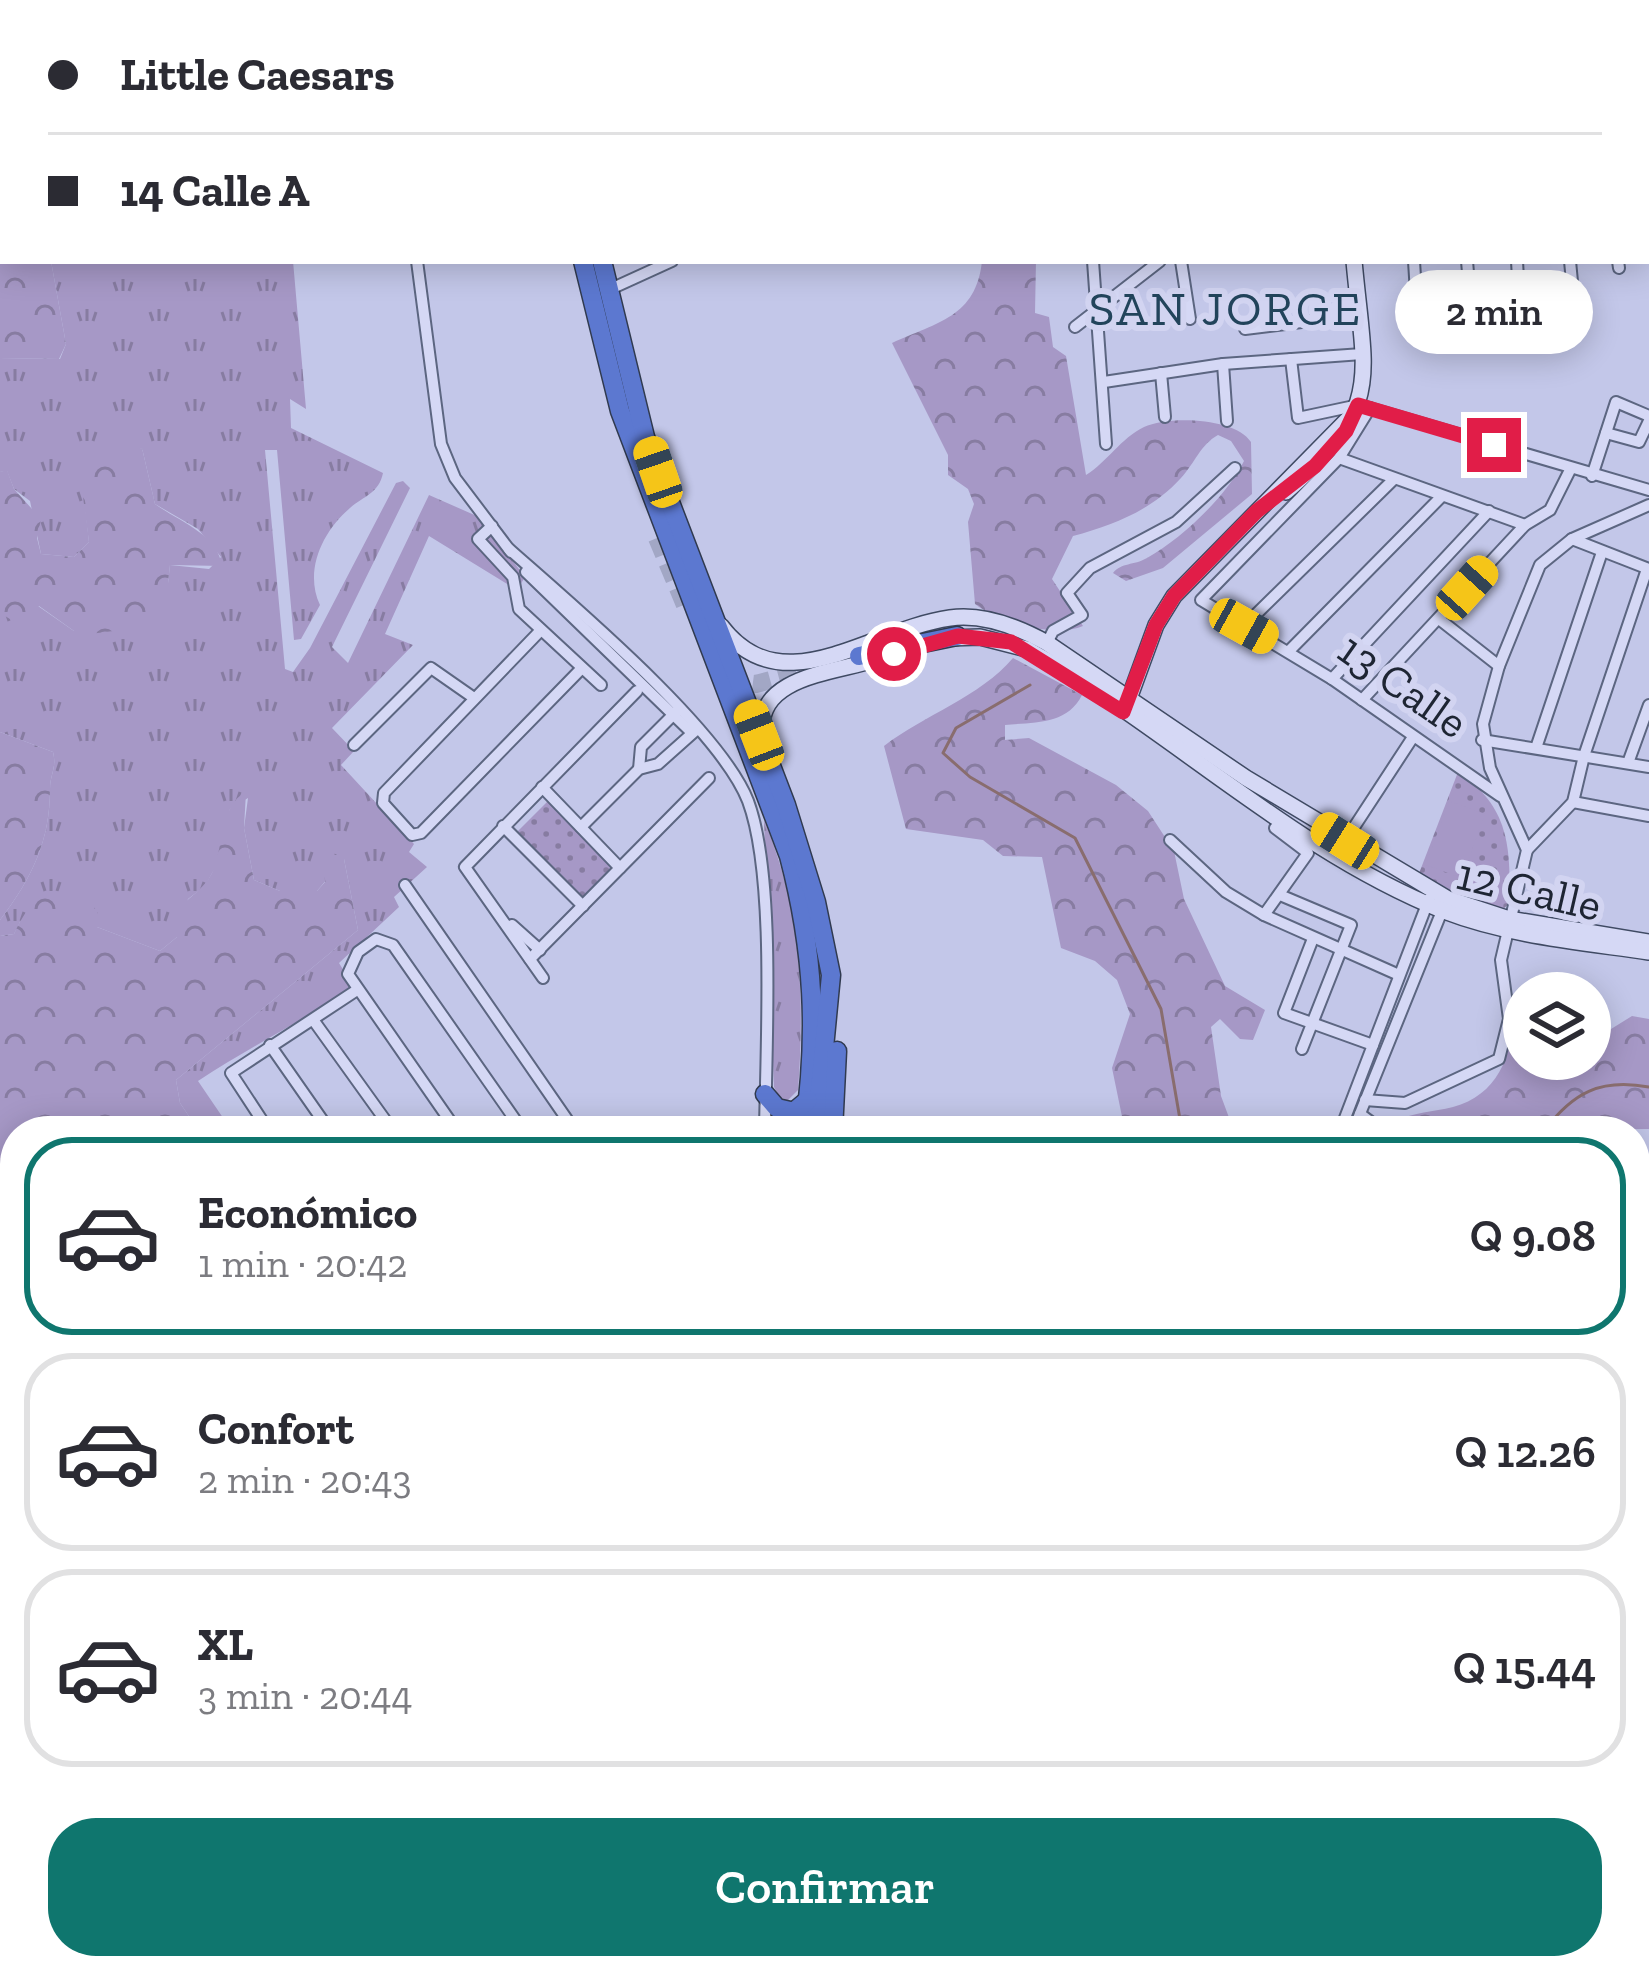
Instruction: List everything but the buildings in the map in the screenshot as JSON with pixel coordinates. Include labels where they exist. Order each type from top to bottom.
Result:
[{"type":"highway","points":[[584,264],[625,428],[789,856],[814,978],[806,1116]]},
{"type":"highway","points":[[603,264],[640,421],[803,853],[838,1020],[832,1116]]},
{"type":"highway","points":[[625,428],[624,452],[657,538]]},
{"type":"highway","points":[[859,656],[960,627]]},
{"type":"highway","points":[[817,1116],[830,975]]},
{"type":"highway","points":[[765,1094],[777,1108],[790,1111]]},
{"type":"highway","points":[[784,1116],[808,1100]]},
{"type":"main road","points":[[1127,705],[1160,615],[1257,511],[1315,466],[1360,410],[1365,389],[1354,264]]},
{"type":"main road","name":"12 Calle","points":[[712,614],[746,655],[781,665],[960,627],[1011,626],[1047,643],[1344,860],[1438,901],[1508,924],[1649,952]]},
{"type":"main road","name":"12 Calle","points":[[775,775],[761,718],[775,691],[960,627],[1011,642],[1127,705],[1438,901]]},
{"type":"main road","name":"12 Calle","points":[[1508,924],[1649,941]]},
{"type":"street","points":[[417,264],[441,444],[455,478],[509,549],[695,731],[746,797],[759,848],[767,1116]]},
{"type":"street","points":[[632,264],[618,284],[666,264]]},
{"type":"street","points":[[1094,264],[1106,444]]},
{"type":"street","points":[[1075,327],[1156,264]]},
{"type":"street","points":[[1181,264],[1190,319]]},
{"type":"street","points":[[1414,264],[1417,293]]},
{"type":"street","points":[[1467,264],[1471,308]]},
{"type":"street","points":[[1517,264],[1520,314]]},
{"type":"street","points":[[1570,264],[1573,292]]},
{"type":"street","points":[[1245,329],[1358,315]]},
{"type":"street","points":[[1104,382],[1223,364],[1362,354]]},
{"type":"street","points":[[1291,359],[1298,418],[1360,410],[1649,490]]},
{"type":"street","points":[[1223,364],[1227,421]]},
{"type":"street","points":[[1161,373],[1165,417]]},
{"type":"street","points":[[1592,476],[1616,402],[1649,418],[1639,442],[1606,434]]},
{"type":"street","points":[[1360,410],[1339,458],[1525,524]]},
{"type":"street","name":"13 Calle","points":[[1339,458],[1202,598],[1332,679],[1503,798]]},
{"type":"street","points":[[1047,643],[1053,631],[1082,615],[1067,593],[1082,574],[1176,522],[1235,468]]},
{"type":"street","points":[[1362,700],[1525,524],[1550,510],[1571,468]]},
{"type":"street","points":[[1244,626],[1394,479]]},
{"type":"street","points":[[1289,651],[1442,497]]},
{"type":"street","points":[[1527,850],[1482,740],[1499,666],[1534,577],[1552,552],[1649,505]]},
{"type":"street","points":[[1332,679],[1489,511]]},
{"type":"street","points":[[492,526],[478,539],[480,546],[513,577],[519,609],[601,685]]},
{"type":"street","points":[[1365,1100],[1405,1102],[1498,1060],[1509,1018],[1502,984],[1508,924],[1527,850],[1574,802],[1584,756],[1648,569],[1572,539]]},
{"type":"street","points":[[1536,748],[1602,552]]},
{"type":"street","points":[[1438,620],[1499,666]]},
{"type":"street","points":[[541,630],[382,797],[412,835],[421,833],[582,668]]},
{"type":"street","points":[[354,745],[431,668],[474,698]]},
{"type":"street","points":[[542,978],[535,955],[465,867],[638,692]]},
{"type":"street","points":[[1628,763],[1649,705]]},
{"type":"street","points":[[639,769],[641,747],[676,712]]},
{"type":"street","points":[[580,827],[639,769],[658,764],[695,731]]},
{"type":"street","points":[[1345,841],[1413,737]]},
{"type":"street","points":[[1482,740],[1649,767]]},
{"type":"street","points":[[535,955],[709,778]]},
{"type":"street","points":[[542,788],[620,868]]},
{"type":"street","points":[[1574,802],[1649,816]]},
{"type":"street","points":[[503,826],[583,906]]},
{"type":"street","points":[[1264,915],[1308,852],[1275,828]]},
{"type":"street","points":[[1170,841],[1226,892],[1264,915],[1312,941],[1400,975]]},
{"type":"street","points":[[405,885],[565,1116]]},
{"type":"street","points":[[1280,895],[1349,921],[1302,1049]]},
{"type":"street","points":[[1346,1116],[1400,975],[1438,901]]},
{"type":"street","points":[[1363,1116],[1438,901]]},
{"type":"street","points":[[446,1116],[348,974],[358,952],[385,938],[513,1116]]},
{"type":"street","points":[[1312,941],[1284,1013],[1373,1045]]},
{"type":"street","points":[[259,1116],[231,1073],[357,990]]},
{"type":"street","points":[[314,1021],[382,1116]]},
{"type":"street","points":[[270,1045],[320,1116]]},
{"type":"green space","points":[[0,264],[52,264],[66,344],[59,359],[0,358]]},
{"type":"green space","points":[[52,264],[293,264],[306,409],[290,399],[291,428],[383,473],[374,490],[340,518],[324,540],[314,579],[320,605],[301,639],[294,640],[277,450],[265,450],[285,669],[293,672],[310,648],[396,483],[403,481],[410,488],[332,647],[348,663],[429,495],[479,517],[525,577],[517,590],[429,536],[385,634],[413,645],[332,728],[354,751],[341,765],[414,844],[409,852],[427,867],[394,897],[399,907],[339,963],[353,986],[198,1081],[222,1116],[189,1116],[180,1103],[176,1080],[358,930],[344,859],[317,891],[280,891],[254,880],[244,828],[248,798],[230,809],[216,866],[205,886],[188,899],[177,937],[160,951],[97,927],[20,922],[14,934],[0,936],[0,920],[30,874],[43,842],[54,762],[53,752],[0,732],[0,613],[38,606],[74,631],[168,583],[170,565],[209,569],[221,557],[198,529],[155,504],[142,448],[82,478],[89,542],[74,557],[41,554],[30,501],[14,489],[7,471],[0,472],[0,358],[60,359],[66,344]]},
{"type":"green space","points":[[981,264],[1036,264],[1035,313],[1049,317],[1053,347],[1066,356],[1086,475],[1128,437],[1155,423],[1217,424],[1251,442],[1252,494],[1163,568],[1126,581],[1113,573],[1160,550],[1214,503],[1244,461],[1231,441],[1218,435],[1212,439],[1181,478],[1145,508],[1073,536],[1052,579],[1083,626],[1028,627],[975,604],[968,522],[974,504],[968,489],[948,475],[948,455],[892,343],[952,315],[978,280]]},
{"type":"green space","points":[[142,448],[155,504],[205,537],[222,566],[170,565],[168,583],[177,605],[167,624],[90,634],[74,631],[39,606],[20,625],[0,613],[0,472],[7,470],[14,489],[41,519],[37,538],[41,554],[74,557],[89,542],[78,459]]},
{"type":"green space","points":[[1013,658],[1082,695],[1059,717],[1005,725],[1005,740],[1029,738],[1116,785],[1148,811],[1174,851],[1184,899],[1225,986],[1265,1010],[1253,1040],[1240,1039],[1220,1019],[1211,1027],[1228,1116],[1122,1116],[1112,1068],[1130,1014],[1117,980],[1095,961],[1061,948],[1042,857],[1003,856],[983,840],[906,829],[884,746],[1000,672]]},
{"type":"green space","points":[[0,732],[53,752],[54,762],[43,842],[30,874],[0,920]]},
{"type":"green space","points":[[1458,772],[1488,799],[1503,829],[1509,904],[1503,909],[1457,898],[1418,876]]},
{"type":"green space","points":[[246,792],[244,828],[254,880],[280,891],[317,891],[325,882],[324,858],[332,852],[344,859],[358,930],[176,1080],[180,1103],[189,1116],[0,1116],[0,936],[14,934],[42,897],[74,892],[87,895],[97,912],[97,927],[160,951],[177,937],[177,910],[212,873],[237,798]]},
{"type":"green space","points":[[548,801],[615,869],[583,901],[516,833]]},
{"type":"green space","points":[[1449,801],[1485,814],[1462,878],[1426,865]]},
{"type":"green space","points":[[764,820],[786,886],[798,953],[798,1090],[788,1100],[781,1100],[774,1087]]},
{"type":"green space","points":[[1632,1016],[1649,1019],[1649,1116],[1411,1116],[1470,1100],[1495,1079],[1503,1065],[1503,1080],[1611,1080],[1611,1029]]},
{"type":"waterway","points":[[1030,685],[956,728],[943,753],[970,777],[1075,838],[1161,1009],[1179,1116]]},
{"type":"waterway","points":[[1557,1116],[1589,1091],[1616,1085],[1649,1087]]},
{"type":"tunnel","points":[[657,538],[685,605]]},
{"type":"tunnel","points":[[726,680],[756,684],[859,656]]},
{"type":"district","name":"SAN JORGE","points":[[1226,308]]},
{"type":"route","points":[[894,654],[958,636],[1011,642],[1045,659],[1123,712],[1132,699],[1160,615],[1174,596],[1257,511],[1315,466],[1346,431],[1358,405],[1494,445]]}]
